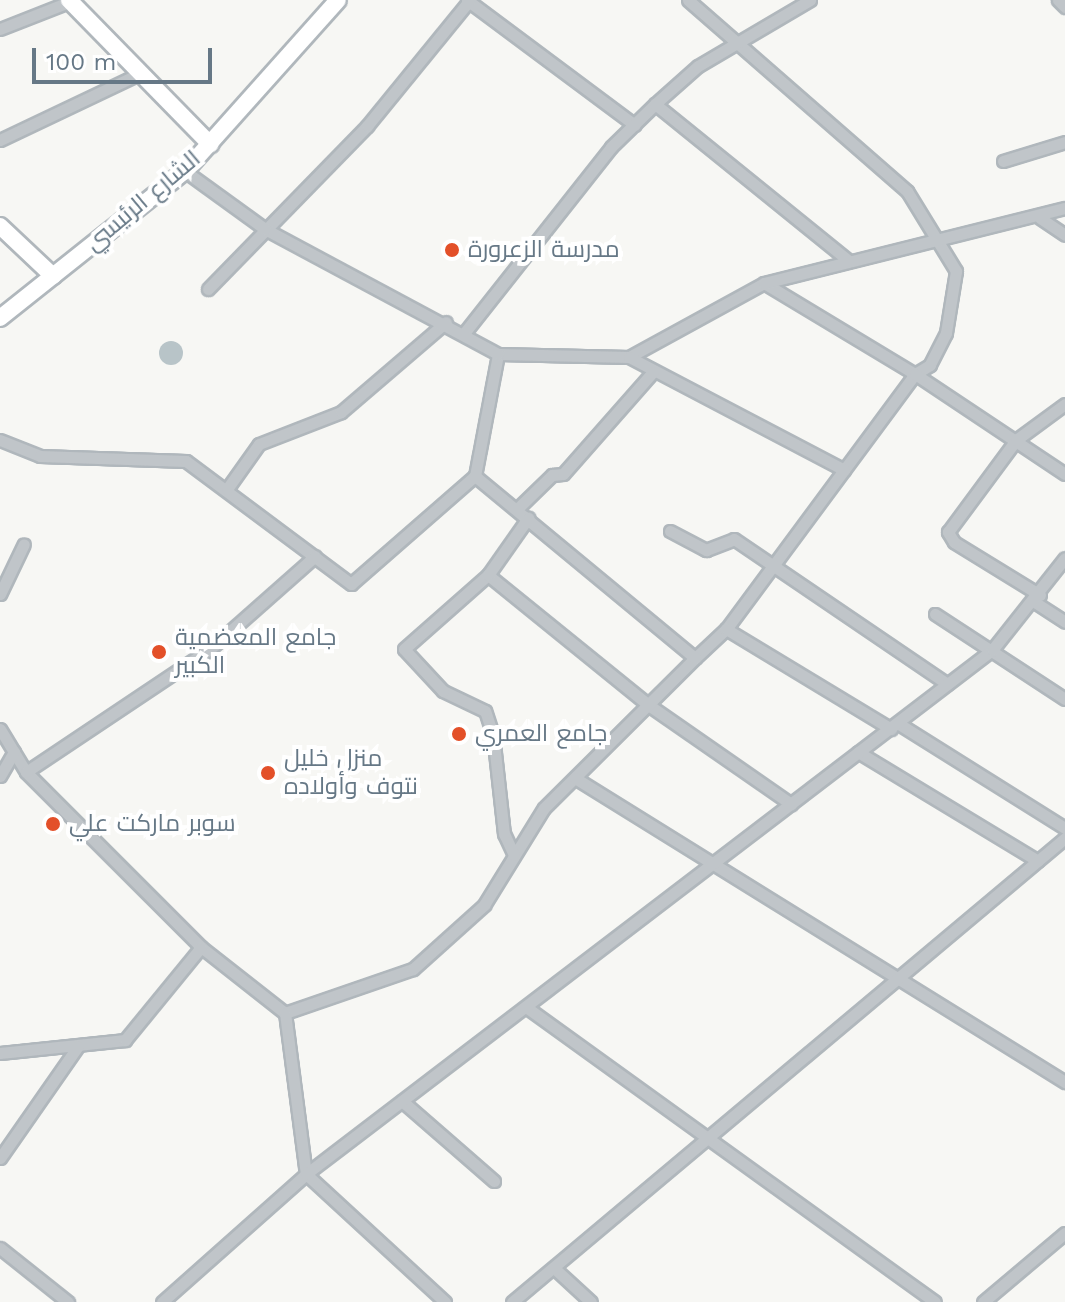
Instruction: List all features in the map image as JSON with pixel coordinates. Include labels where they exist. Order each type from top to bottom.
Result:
[{"type":"street","name":"الشارع الرئيسي","points":[[0,318],[185,171],[338,0]]},
{"type":"street","points":[[285,1013],[413,969],[484,905],[544,808],[726,629],[770,565],[915,374],[930,365],[946,333],[956,271],[939,238],[907,191],[739,40],[688,0]]},
{"type":"street","points":[[465,332],[611,147],[655,104],[698,66],[810,0]]},
{"type":"street","points":[[1058,0],[1065,7]]},
{"type":"street","points":[[0,29],[71,1],[210,144]]},
{"type":"street","points":[[208,289],[367,126],[468,1],[635,125]]},
{"type":"street","points":[[0,140],[141,73]]},
{"type":"street","points":[[655,104],[849,261]]},
{"type":"street","points":[[1003,161],[1065,142]]},
{"type":"street","points":[[185,171],[265,229],[465,332],[498,354],[629,357],[764,283],[939,238],[1040,218],[1065,208]]},
{"type":"street","points":[[1040,218],[1065,235]]},
{"type":"street","points":[[0,226],[53,276]]},
{"type":"street","points":[[764,283],[915,374],[1065,474]]},
{"type":"street","points":[[227,489],[259,444],[341,412],[446,322]]},
{"type":"street","points":[[0,440],[40,456],[186,461],[351,584],[475,476],[498,354]]},
{"type":"street","points":[[629,357],[652,373],[844,470]]},
{"type":"street","points":[[517,509],[552,475],[563,474],[652,373]]},
{"type":"street","points":[[1065,404],[1016,440],[948,532],[954,542],[1036,598],[1065,622]]},
{"type":"street","points":[[475,476],[695,658]]},
{"type":"street","points":[[514,855],[504,834],[493,735],[485,711],[443,691],[404,649],[488,575],[528,518]]},
{"type":"street","points":[[670,531],[706,550],[734,539],[947,684]]},
{"type":"street","points":[[0,594],[24,544]]},
{"type":"street","points":[[26,772],[165,683],[315,556]]},
{"type":"street","points":[[162,1302],[306,1174],[992,650],[1065,558]]},
{"type":"street","points":[[488,575],[650,706],[791,804]]},
{"type":"street","points":[[935,614],[1065,699]]},
{"type":"street","points":[[726,629],[1065,828]]},
{"type":"street","points":[[0,729],[26,772],[201,947],[285,1013],[306,1174],[445,1302]]},
{"type":"street","points":[[0,776],[14,752]]},
{"type":"street","points":[[858,752],[1038,861]]},
{"type":"street","points":[[575,778],[1065,1082]]},
{"type":"street","points":[[512,1302],[901,979],[1065,838]]},
{"type":"street","points":[[0,1053],[125,1040],[201,947]]},
{"type":"street","points":[[526,1007],[935,1302]]},
{"type":"street","points":[[0,1158],[78,1046]]},
{"type":"street","points":[[402,1101],[494,1181]]},
{"type":"street","points":[[983,1302],[1065,1233]]},
{"type":"street","points":[[0,1248],[68,1302]]},
{"type":"street","points":[[554,1268],[591,1302]]},
{"type":"shaded area","points":[[171,341],[182,348],[183,353],[176,364],[171,365],[160,358],[159,353],[166,342]]},
{"type":"place","name":"مدرسة الزعرورة","points":[[452,250]]},
{"type":"place","name":"جامع المعضمية الكبير","points":[[159,652]]},
{"type":"place","name":"جامع العمري","points":[[459,734]]},
{"type":"place","name":"منزل خليل نتوف وأولاده","points":[[268,773]]},
{"type":"place","name":"سوبر ماركت علي","points":[[53,824]]}]
